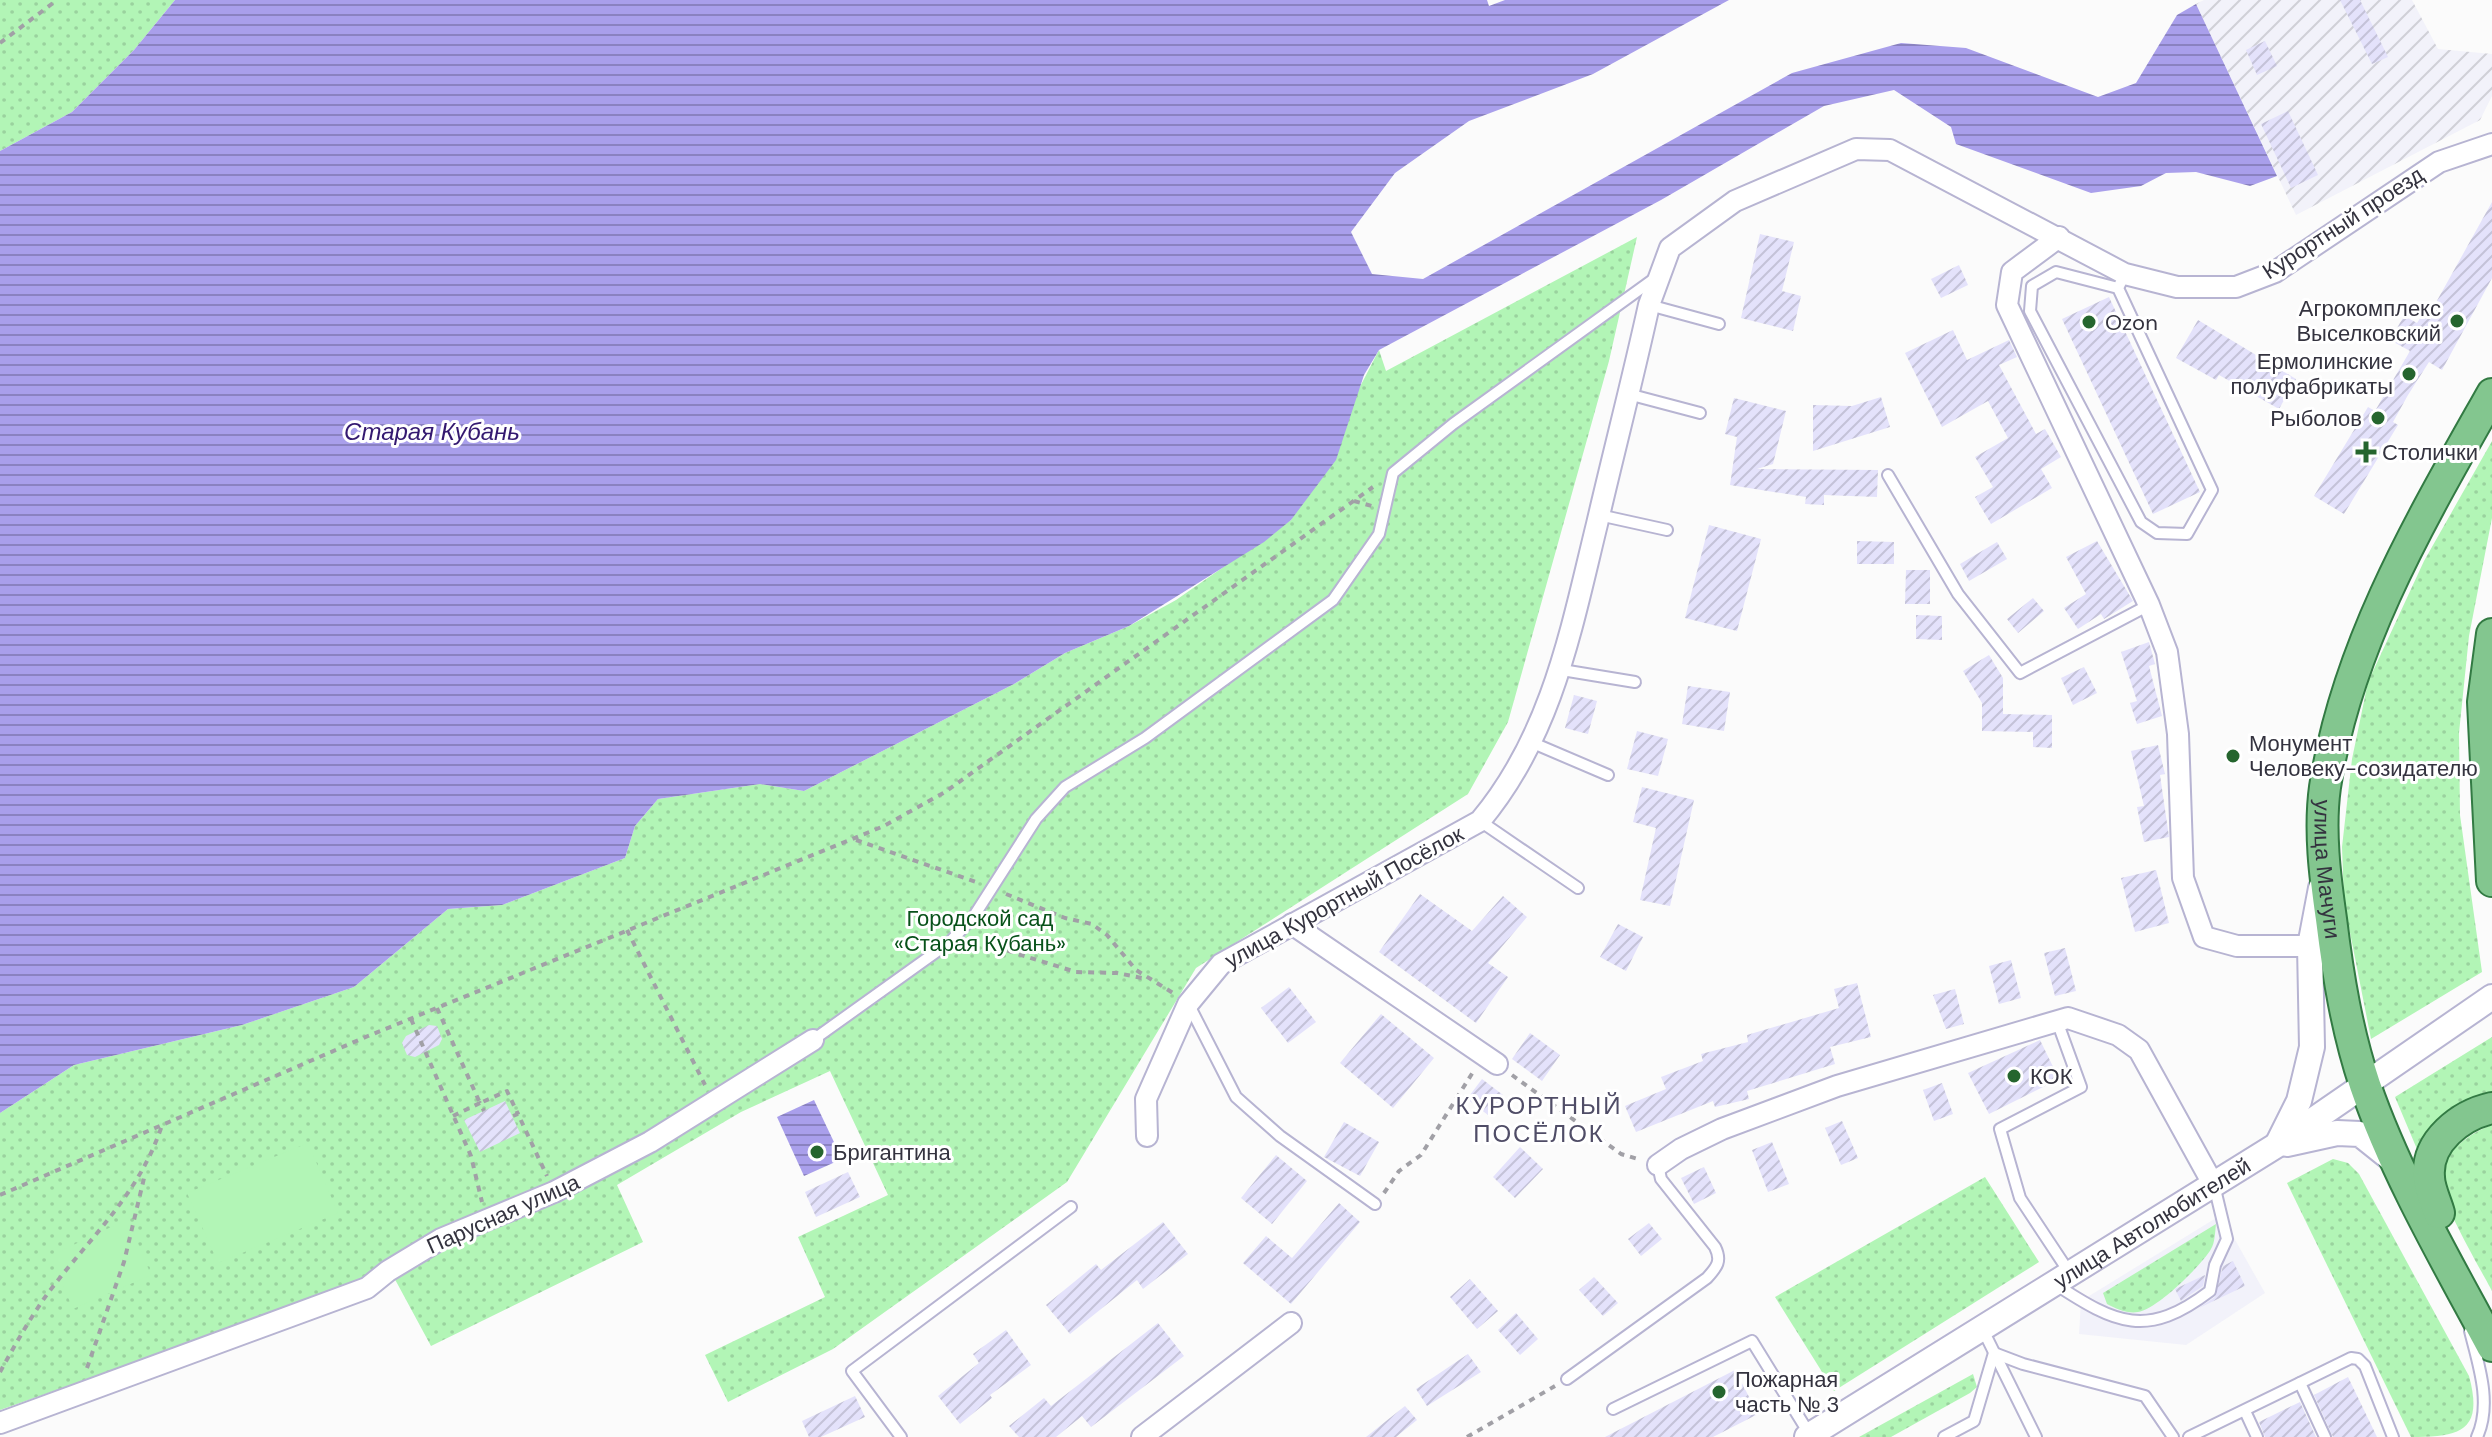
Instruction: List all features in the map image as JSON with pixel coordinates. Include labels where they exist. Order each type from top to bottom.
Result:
[{"type":"main road","name":"улица Мачуги","points":[[2492,394],[2405,549],[2352,678],[2325,788],[2324,870],[2341,993],[2366,1087],[2400,1166],[2492,1346]]},
{"type":"main road","points":[[2492,634],[2483,702],[2492,881]]},
{"type":"main road","points":[[2462,1287],[2428,1175],[2436,1151],[2450,1127],[2476,1112],[2492,1108]]},
{"type":"street","name":"Курортный проезд","points":[[1670,248],[1735,201],[1856,149],[1890,150],[2059,237],[2122,281],[2177,287],[2236,287],[2275,272],[2439,162],[2492,144]]},
{"type":"street","points":[[2059,237],[2012,272],[2007,305],[2149,605],[2167,652],[2178,734],[2183,878],[2204,937],[2237,946],[2310,946]]},
{"type":"street","name":"улица Курортный Посёлок","points":[[1147,1136],[1146,1099],[1188,1004],[1221,964],[1480,821],[1504,793],[1533,743],[1562,670],[1649,305],[1670,248]]},
{"type":"street","points":[[2277,1145],[2299,1101],[2312,1047],[2310,946],[2324,870]]},
{"type":"street","points":[[1292,924],[1491,1060]]},
{"type":"street","name":"улица Автолюбителей","points":[[1808,1436],[2277,1145],[2366,1087],[2492,997]]},
{"type":"street","points":[[1658,1165],[1681,1149],[1722,1129],[1837,1086],[2068,1018],[2118,1035],[2139,1050],[2213,1184]]},
{"type":"street","name":"Парусная улица","points":[[0,1423],[242,1337],[367,1288],[416,1253],[554,1192],[650,1142],[813,1040]]},
{"type":"street","points":[[2277,1145],[2337,1133],[2360,1134],[2400,1166]]},
{"type":"street","points":[[1142,1437],[1291,1323]]},
{"type":"lane","points":[[2056,272],[2122,281],[2212,490],[2187,534],[2157,533],[2141,522],[2030,311],[2032,286],[2056,272]]},
{"type":"lane","points":[[813,1040],[950,942],[974,916],[1036,819],[1065,787],[1157,729],[1333,600],[1372,548],[1393,473],[1453,424],[1657,278]]},
{"type":"lane","points":[[1649,305],[1719,324]]},
{"type":"lane","points":[[1628,394],[1700,413]]},
{"type":"lane","points":[[1888,475],[1958,594],[2020,673],[2149,605]]},
{"type":"lane","points":[[1599,515],[1667,530]]},
{"type":"lane","points":[[1562,670],[1635,682]]},
{"type":"lane","points":[[1533,743],[1608,775]]},
{"type":"lane","points":[[1480,821],[1578,888]]},
{"type":"lane","points":[[1188,1004],[1236,1097],[1280,1136],[1375,1204]]},
{"type":"lane","points":[[2057,1021],[2081,1087],[2000,1129],[2020,1198],[2062,1278],[2098,1312],[2144,1323],[2183,1311],[2210,1291],[2215,1265],[2227,1239],[2213,1184]]},
{"type":"lane","points":[[1567,1379],[1707,1278],[1718,1265],[1719,1256],[1715,1247],[1661,1179],[1658,1165]]},
{"type":"lane","points":[[901,1437],[852,1371],[1071,1207]]},
{"type":"lane","points":[[2462,1287],[2488,1401],[2485,1423],[2477,1437]]},
{"type":"lane","points":[[1982,1326],[2036,1437]]},
{"type":"lane","points":[[1613,1409],[1752,1341],[1808,1436]]},
{"type":"lane","points":[[1944,1437],[1974,1421],[1994,1353]]},
{"type":"lane","points":[[1994,1353],[2023,1364],[2145,1396],[2173,1437]]},
{"type":"lane","points":[[2189,1437],[2351,1358],[2358,1359],[2365,1366],[2393,1437]]},
{"type":"lane","points":[[2300,1383],[2325,1437]]},
{"type":"lane","points":[[2245,1411],[2257,1437]]},
{"type":"path","points":[[0,43],[57,0]]},
{"type":"path","points":[[0,1195],[163,1122],[854,839],[945,792],[1393,473]]},
{"type":"path","points":[[854,839],[992,888],[1065,918],[1092,924],[1107,935],[1136,970],[1188,1004]]},
{"type":"path","points":[[627,930],[713,1103]]},
{"type":"path","points":[[956,934],[1053,967],[1154,981]]},
{"type":"path","points":[[437,1008],[484,1111]]},
{"type":"path","points":[[411,1019],[471,1156],[486,1220]]},
{"type":"path","points":[[1375,1204],[1399,1171],[1421,1155],[1491,1060],[1621,1154],[1658,1165]]},
{"type":"path","points":[[453,1116],[507,1091],[515,1115],[554,1192]]},
{"type":"path","points":[[78,1393],[124,1262],[146,1168],[163,1122]]},
{"type":"path","points":[[0,1372],[47,1295],[118,1212],[146,1168]]},
{"type":"path","points":[[1467,1437],[1567,1379]]},
{"type":"shaded area","points":[[2204,0],[2412,0],[2438,49],[2492,54],[2492,96],[2480,120],[2296,215],[2196,4]]},
{"type":"shaded area","points":[[2221,1215],[2265,1293],[2186,1345],[2079,1334],[2081,1301]]},
{"type":"green space","points":[[0,0],[175,0],[134,50],[72,112],[0,151]]},
{"type":"green space","name":"Городской сад «Старая Кубань»","points":[[1637,237],[1609,361],[1508,722],[1468,794],[1196,968],[1067,1182],[833,1349],[728,1402],[705,1355],[825,1297],[798,1237],[888,1195],[830,1071],[741,1112],[617,1185],[643,1242],[431,1346],[391,1272],[0,1410],[0,1113],[74,1065],[242,1025],[354,987],[448,909],[502,905],[625,858],[635,826],[658,799],[760,784],[804,791],[1014,684],[1065,653],[1129,626],[1176,600],[1291,520],[1379,350],[1386,371]]},
{"type":"green space","points":[[2492,441],[2492,518],[2469,636],[2459,733],[2460,815],[2482,972],[2371,1039],[2344,902],[2342,847],[2352,759],[2368,682],[2424,561]]},
{"type":"green space","points":[[2492,1037],[2492,1095],[2454,1110],[2437,1123],[2422,1161],[2395,1097]]},
{"type":"green space","points":[[2492,1125],[2492,1291],[2452,1216],[2440,1176],[2452,1151],[2467,1138]]},
{"type":"green space","points":[[308,1143],[338,1213],[218,1263],[187,1193]]},
{"type":"green space","points":[[2333,1159],[2348,1163],[2359,1174],[2469,1376],[2473,1409],[2464,1427],[2455,1432],[2411,1437],[2287,1183]]},
{"type":"green space","points":[[1985,1177],[2039,1262],[1834,1391],[1775,1297]]},
{"type":"green space","points":[[128,1219],[151,1275],[73,1309],[50,1256]]},
{"type":"green space","points":[[2216,1224],[2213,1244],[2206,1256],[2156,1304],[2134,1312],[2122,1311],[2107,1304],[2103,1293]]},
{"type":"green space","points":[[1973,1374],[1977,1387],[1970,1393],[1891,1437],[1859,1437]]},
{"type":"water","name":"Старая Кубань","points":[[175,0],[1487,0],[1489,6],[1505,0],[1729,0],[1593,74],[1469,121],[1395,173],[1351,232],[1372,274],[1423,279],[1792,73],[1901,43],[1966,48],[2098,97],[2136,83],[2177,15],[2196,4],[2277,176],[2250,186],[2196,172],[2166,173],[2141,186],[2091,193],[1956,144],[1951,127],[1894,90],[1824,106],[1661,200],[1379,350],[1364,375],[1336,460],[1291,520],[1264,542],[1129,626],[1065,653],[1014,684],[804,791],[760,784],[658,799],[635,826],[625,858],[502,905],[448,909],[354,987],[242,1025],[74,1065],[0,1113],[0,151],[72,112],[134,50]]},
{"type":"water","points":[[814,1100],[842,1159],[804,1176],[777,1117]]},
{"type":"building","points":[[2340,0],[2360,0],[2388,57],[2372,64]]},
{"type":"building","points":[[2265,41],[2277,66],[2257,75],[2246,50]]},
{"type":"building","points":[[2288,111],[2318,175],[2291,188],[2261,124]]},
{"type":"building","points":[[2492,202],[2492,278],[2442,370],[2429,362],[2408,395],[2393,422],[2398,425],[2344,514],[2314,496],[2368,407],[2375,411],[2410,351],[2390,340],[2404,316],[2417,323],[2424,312],[2429,315]]},
{"type":"building","points":[[1760,234],[1794,242],[1782,291],[1801,296],[1793,331],[1741,318]]},
{"type":"building","points":[[1959,265],[1968,285],[1941,298],[1931,279]]},
{"type":"building","points":[[2109,297],[2200,492],[2153,514],[2062,319]]},
{"type":"building","points":[[2198,320],[2296,379],[2279,409],[2219,375],[2216,380],[2176,358]]},
{"type":"building","points":[[1953,330],[1967,360],[2009,340],[2017,357],[1999,365],[2036,434],[2045,429],[2061,457],[2041,469],[2052,488],[1991,524],[1975,497],[1993,487],[1975,457],[2008,438],[1988,401],[1942,427],[1905,353]]},
{"type":"building","points":[[1881,397],[1890,427],[1813,451],[1813,405],[1852,406]]},
{"type":"building","points":[[1734,398],[1786,411],[1773,464],[1757,469],[1878,470],[1877,497],[1824,495],[1824,505],[1805,504],[1806,497],[1730,485],[1737,437],[1725,434]]},
{"type":"building","points":[[1709,525],[1761,539],[1737,631],[1685,618]]},
{"type":"building","points":[[1857,541],[1894,542],[1894,564],[1857,564]]},
{"type":"building","points":[[2097,541],[2133,601],[2104,619],[2101,614],[2078,629],[2064,608],[2086,594],[2066,557]]},
{"type":"building","points":[[1997,542],[2007,559],[1969,581],[1960,564]]},
{"type":"building","points":[[1906,570],[1930,570],[1930,604],[1905,604]]},
{"type":"building","points":[[2033,598],[2044,611],[2018,633],[2007,619]]},
{"type":"building","points":[[1916,615],[1942,616],[1942,640],[1916,639]]},
{"type":"building","points":[[2149,642],[2155,664],[2149,666],[2162,716],[2137,724],[2130,703],[2137,701],[2121,652]]},
{"type":"building","points":[[1989,655],[2003,678],[2003,714],[2052,715],[2052,748],[2033,747],[2033,732],[1982,731],[1982,703],[1963,671]]},
{"type":"building","points":[[2084,667],[2097,693],[2073,705],[2061,678]]},
{"type":"building","points":[[1688,686],[1730,692],[1724,731],[1682,724]]},
{"type":"building","points":[[1574,695],[1597,701],[1588,734],[1565,728]]},
{"type":"building","points":[[1637,731],[1668,739],[1658,776],[1627,769]]},
{"type":"building","points":[[2158,745],[2165,774],[2160,775],[2169,837],[2144,842],[2137,807],[2144,806],[2131,751]]},
{"type":"building","points":[[1642,787],[1694,800],[1670,906],[1640,900],[1656,828],[1633,822]]},
{"type":"building","points":[[2156,870],[2169,923],[2135,932],[2121,878]]},
{"type":"building","points":[[1420,894],[1472,931],[1503,896],[1527,917],[1488,963],[1508,977],[1476,1023],[1379,952]]},
{"type":"building","points":[[1618,924],[1643,937],[1626,971],[1600,957]]},
{"type":"building","points":[[2065,948],[2076,991],[2055,996],[2044,953]]},
{"type":"building","points":[[2011,960],[2021,998],[1999,1004],[1989,966]]},
{"type":"building","points":[[1857,983],[1871,1037],[1830,1047],[1835,1064],[1747,1091],[1749,1099],[1715,1107],[1713,1101],[1636,1132],[1625,1106],[1666,1089],[1661,1077],[1703,1061],[1701,1054],[1748,1042],[1747,1035],[1839,1008],[1834,989]]},
{"type":"building","points":[[1289,987],[1316,1022],[1288,1043],[1261,1008]]},
{"type":"building","points":[[1955,989],[1964,1024],[1946,1029],[1933,995]]},
{"type":"building","points":[[1381,1014],[1434,1058],[1393,1108],[1340,1063]]},
{"type":"building","points":[[429,1025],[437,1026],[442,1039],[439,1045],[415,1057],[407,1055],[402,1043],[406,1036]]},
{"type":"building","points":[[1530,1033],[1560,1055],[1542,1081],[1512,1059]]},
{"type":"building","name":"КОК","points":[[2040,1040],[2059,1079],[1989,1114],[1968,1073]]},
{"type":"building","points":[[1482,1079],[1503,1095],[1488,1115],[1467,1099]]},
{"type":"building","points":[[1942,1083],[1953,1114],[1934,1121],[1923,1090]]},
{"type":"building","points":[[505,1101],[520,1133],[480,1152],[464,1120]]},
{"type":"building","points":[[1842,1121],[1858,1158],[1841,1165],[1825,1128]]},
{"type":"building","points":[[1344,1122],[1379,1142],[1360,1176],[1324,1157]]},
{"type":"building","points":[[1772,1142],[1789,1184],[1768,1192],[1752,1150]]},
{"type":"building","points":[[1520,1147],[1543,1169],[1515,1198],[1493,1177]]},
{"type":"building","points":[[1276,1155],[1307,1181],[1272,1224],[1241,1198]]},
{"type":"building","points":[[1704,1167],[1716,1193],[1694,1204],[1681,1178]]},
{"type":"building","points":[[848,1172],[860,1197],[816,1217],[805,1192]]},
{"type":"building","points":[[1339,1203],[1360,1222],[1291,1304],[1243,1263],[1266,1236],[1292,1258]]},
{"type":"building","points":[[1163,1222],[1188,1254],[1143,1289],[1137,1280],[1070,1334],[1046,1305],[1096,1264],[1101,1270]]},
{"type":"building","points":[[1649,1223],[1662,1239],[1641,1256],[1628,1239]]},
{"type":"building","points":[[2233,1261],[2245,1286],[2199,1308],[2215,1297],[2223,1266]]},
{"type":"building","points":[[2205,1275],[2203,1286],[2181,1301],[2175,1289]]},
{"type":"building","points":[[1594,1277],[1618,1303],[1603,1316],[1579,1290]]},
{"type":"building","points":[[1470,1279],[1498,1311],[1477,1329],[1450,1297]]},
{"type":"building","points":[[1516,1313],[1538,1339],[1520,1355],[1498,1330]]},
{"type":"building","points":[[1158,1323],[1184,1356],[1091,1427],[1082,1416],[1056,1437],[1019,1437],[1009,1426],[1044,1398],[1051,1406]]},
{"type":"building","points":[[1006,1330],[1031,1365],[990,1395],[992,1398],[960,1424],[938,1396],[979,1363],[973,1354]]},
{"type":"building","points":[[1468,1354],[1481,1372],[1427,1406],[1416,1389]]},
{"type":"building","name":"Пожарная часть № 3","points":[[1735,1370],[1758,1414],[1713,1437],[1605,1437]]},
{"type":"building","points":[[2348,1377],[2377,1437],[2333,1437],[2314,1395]]},
{"type":"building","points":[[855,1396],[865,1417],[821,1437],[809,1437],[802,1421]]},
{"type":"building","points":[[2300,1402],[2316,1437],[2265,1437],[2259,1422]]},
{"type":"building","points":[[1405,1406],[1417,1420],[1396,1437],[1366,1437]]},
{"type":"place","name":"Агрокомплекс Выселковский","points":[[2457,321]]},
{"type":"place","name":"Ozon","points":[[2089,322]]},
{"type":"place","name":"Ермолинские полуфабрикаты","points":[[2409,374]]},
{"type":"place","name":"Рыболов","points":[[2378,418]]},
{"type":"place","name":"Столички","points":[[2366,452]]},
{"type":"place","name":"Монумент Человеку-созидателю","points":[[2233,756]]},
{"type":"place","name":"КОК","points":[[2014,1076]]},
{"type":"place","name":"Бригантина","points":[[817,1152]]},
{"type":"place","name":"Пожарная часть № 3","points":[[1719,1392]]},
{"type":"district","name":"КУРОРТНЫЙ ПОСЁЛОК","points":[[1539,1119]]}]
